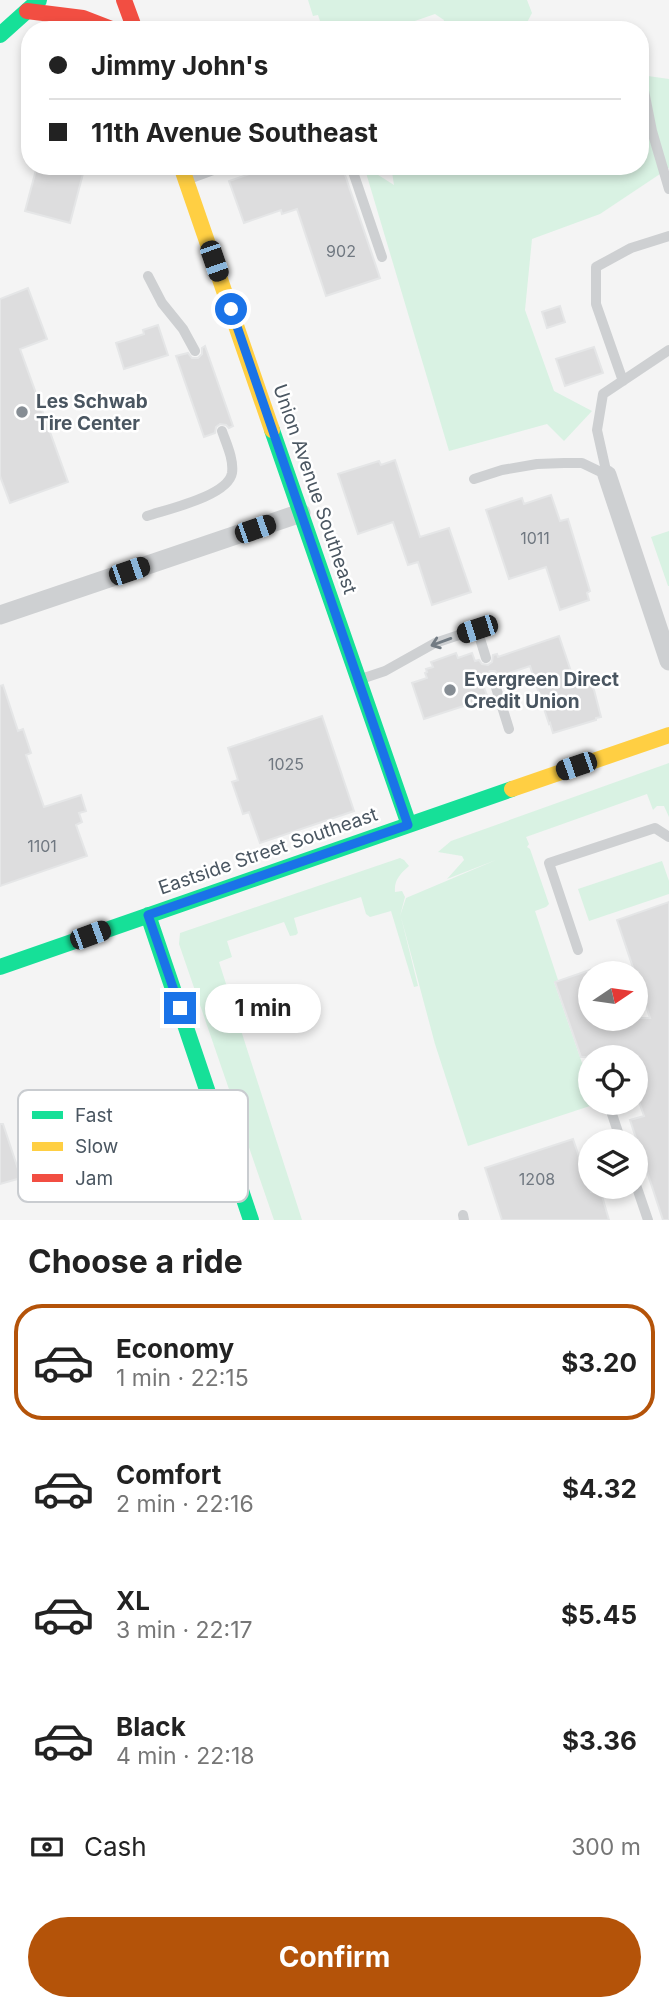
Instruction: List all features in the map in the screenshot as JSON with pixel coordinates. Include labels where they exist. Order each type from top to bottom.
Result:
[{"type":"street","points":[[124,0],[132,21]]},
{"type":"street","points":[[0,35],[33,5],[94,21]]},
{"type":"street","name":"Union Avenue Southeast","points":[[184,175],[408,825]]},
{"type":"street","points":[[607,475],[669,661]]},
{"type":"street","points":[[0,615],[301,513]]},
{"type":"street","name":"Eastside Street Southeast","points":[[0,967],[669,735]]},
{"type":"street","points":[[148,915],[207,1090]]},
{"type":"street","points":[[245,1202],[251,1220]]},
{"type":"lane","points":[[649,116],[669,189]]},
{"type":"lane","points":[[354,175],[382,257]]},
{"type":"lane","points":[[623,381],[596,304],[596,267],[631,248],[669,236]]},
{"type":"lane","points":[[148,276],[162,303],[183,329],[195,351]]},
{"type":"lane","points":[[607,475],[597,430],[603,394],[669,350]]},
{"type":"lane","points":[[147,516],[222,489],[232,476],[232,466],[222,431]]},
{"type":"lane","points":[[474,480],[502,470],[537,464],[582,463],[607,475]]},
{"type":"lane","points":[[358,680],[385,671],[435,643],[477,629],[486,658]]},
{"type":"lane","points":[[493,678],[509,729]]},
{"type":"lane","points":[[578,950],[549,863],[655,828],[669,837]]},
{"type":"lane","points":[[641,1199],[648,1220]]},
{"type":"green space","points":[[308,0],[527,0],[532,13],[528,21],[444,21],[435,14],[415,21],[320,21],[318,15],[313,16]]},
{"type":"green space","points":[[649,76],[669,79],[669,168],[600,214],[532,239],[525,310],[554,391],[592,411],[564,441],[547,424],[449,451],[367,175],[378,175],[394,185],[392,175],[649,175]]},
{"type":"green space","points":[[669,531],[669,586],[668,586],[651,537]]},
{"type":"green space","points":[[669,763],[669,817],[664,806],[657,806],[653,810],[647,794],[526,837],[529,844],[527,847],[549,904],[535,911],[558,980],[554,982],[578,1051],[578,1110],[468,1146],[435,1044],[401,917],[418,986],[414,987],[391,911],[370,917],[366,914],[361,897],[294,918],[298,933],[296,935],[290,936],[284,922],[227,941],[232,957],[219,962],[302,1220],[274,1220],[248,1144],[248,1090],[229,1090],[179,944],[180,933],[400,858],[409,866],[396,884],[395,892],[402,891],[405,897],[400,916],[406,898],[496,860],[447,879],[464,860],[462,856],[438,852],[451,841]]},
{"type":"green space","points":[[662,861],[669,881],[669,894],[589,921],[578,889]]},
{"type":"building","points":[[35,175],[83,175],[70,223],[25,211]]},
{"type":"building","points":[[247,175],[345,175],[380,278],[326,296],[297,209],[282,214],[281,210],[244,223],[229,181]]},
{"type":"building","name":"Les Schwab Tire Center","points":[[28,288],[47,339],[20,349],[68,482],[10,503],[0,476],[0,299]]},
{"type":"building","points":[[560,306],[565,322],[547,328],[542,312]]},
{"type":"building","points":[[158,325],[168,355],[124,369],[116,343],[144,334],[143,330]]},
{"type":"building","points":[[205,346],[233,426],[229,428],[220,424],[215,433],[204,437],[176,356],[188,353],[192,358],[198,358]]},
{"type":"building","points":[[594,347],[603,373],[565,386],[556,359]]},
{"type":"building","points":[[395,460],[420,537],[449,528],[471,592],[432,605],[418,562],[408,565],[393,522],[358,534],[338,474],[379,461],[381,465]]},
{"type":"building","points":[[551,495],[560,521],[568,519],[590,591],[587,593],[589,600],[560,610],[546,567],[509,579],[486,510],[522,498],[524,504]]},
{"type":"building","points":[[559,636],[576,686],[589,682],[594,690],[601,717],[553,733],[530,666],[500,676],[495,671],[490,671],[486,681],[482,682],[488,698],[424,719],[412,683],[427,678],[426,669],[433,667],[431,662],[456,653],[458,658],[472,653],[475,661],[479,660],[488,665],[492,662],[493,655],[497,654],[498,657]]},
{"type":"building","points":[[3,685],[18,731],[23,729],[31,753],[26,755],[44,807],[81,795],[86,811],[79,813],[82,822],[76,825],[87,856],[0,886],[0,686]]},
{"type":"building","points":[[322,716],[354,811],[260,843],[249,812],[243,814],[232,782],[238,780],[228,748]]},
{"type":"building","points":[[669,902],[669,1220],[663,1220],[648,1175],[648,1129],[633,1129],[630,1120],[648,1115],[648,1045],[578,1045],[578,1048],[555,982],[578,974],[578,1031],[648,1031],[648,961],[631,961],[617,920]]},
{"type":"building","points":[[0,1124],[3,1124],[18,1169],[18,1179],[0,1184]]},
{"type":"building","points":[[573,1139],[578,1154],[578,1199],[603,1199],[609,1220],[502,1220],[485,1168]]},
{"type":"traffic: fast","points":[[0,35],[39,0]]},
{"type":"traffic: fast","points":[[272,430],[409,825]]},
{"type":"traffic: fast","points":[[0,967],[512,789]]},
{"type":"traffic: fast","points":[[148,915],[207,1090]]},
{"type":"traffic: fast","points":[[245,1202],[251,1220]]},
{"type":"traffic: slow","points":[[184,175],[272,430]]},
{"type":"traffic: slow","points":[[512,789],[669,735]]},
{"type":"traffic: jam","points":[[124,0],[132,21]]},
{"type":"traffic: jam","points":[[27,11],[91,21]]},
{"type":"place","name":"Les Schwab Tire Center","points":[[22,412]]},
{"type":"place","name":"Evergreen Direct Credit Union","points":[[450,690]]},
{"type":"route","points":[[180,1008],[148,915],[408,825],[231,309]]}]
